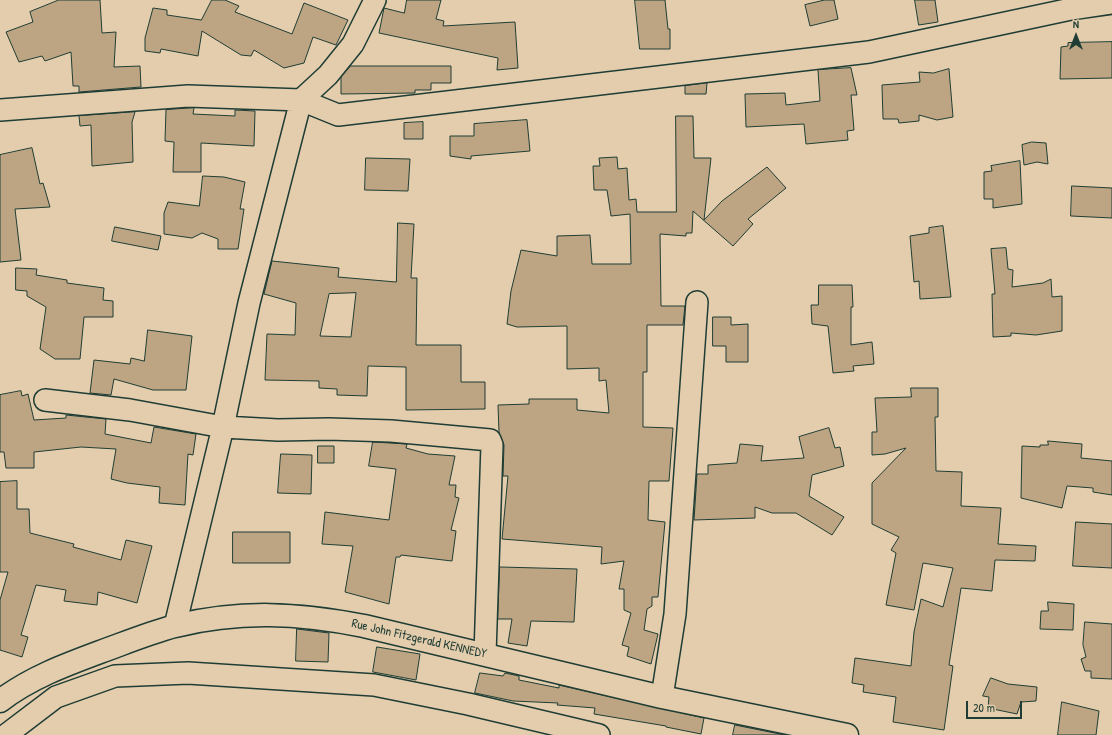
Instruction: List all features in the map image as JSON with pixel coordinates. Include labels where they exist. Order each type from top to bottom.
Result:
[{"type":"street","points":[[175,626],[223,427],[249,303],[301,100],[328,75],[353,44],[375,0]]},
{"type":"street","points":[[0,110],[188,96],[301,100],[338,115],[869,52],[1071,9],[1112,3]]},
{"type":"street","points":[[662,697],[675,614],[697,302]]},
{"type":"street","points":[[45,400],[130,410],[223,427],[278,430],[329,429],[391,431],[490,440],[492,445],[485,654]]},
{"type":"street","name":"Rue John Fitzgerald KENNEDY","points":[[0,701],[13,691],[44,674],[144,635],[175,626],[251,614],[321,618],[485,654],[662,697],[847,735]]},
{"type":"street","points":[[6,735],[56,698],[115,676],[188,673],[322,680],[374,685],[468,704],[598,735]]},
{"type":"building","points":[[59,0],[100,0],[102,33],[116,32],[114,67],[140,66],[141,87],[79,92],[79,86],[73,86],[71,52],[45,61],[42,56],[19,62],[6,32],[33,22],[30,12]]},
{"type":"building","points":[[212,0],[225,0],[239,6],[235,12],[292,34],[304,3],[348,20],[336,45],[313,37],[304,63],[284,68],[254,50],[251,56],[241,55],[202,31],[198,56],[161,49],[160,53],[145,51],[145,38],[153,8],[167,10],[167,15],[201,20]]},
{"type":"building","points":[[407,0],[441,0],[436,19],[444,21],[443,26],[515,22],[518,68],[497,70],[498,58],[379,33],[384,8],[404,13]]},
{"type":"building","points":[[635,0],[665,0],[668,29],[670,29],[670,49],[640,49]]},
{"type":"building","points":[[825,0],[834,0],[838,19],[810,26],[805,5]]},
{"type":"building","points":[[915,0],[935,0],[938,22],[919,25]]},
{"type":"building","points":[[1112,42],[1112,78],[1060,79],[1061,47],[1068,46],[1068,43]]},
{"type":"building","points":[[351,66],[451,66],[451,83],[431,83],[431,90],[415,90],[415,93],[341,94],[341,77]]},
{"type":"building","points":[[851,68],[857,95],[851,95],[854,130],[847,131],[848,140],[806,144],[804,124],[746,127],[745,94],[785,93],[786,105],[820,101],[818,70]]},
{"type":"building","points":[[949,69],[953,117],[937,120],[919,115],[919,121],[899,123],[898,119],[883,119],[882,85],[920,82],[919,72],[933,73]]},
{"type":"building","points":[[707,83],[706,94],[685,94],[685,86]]},
{"type":"building","points":[[194,108],[193,114],[235,116],[235,110],[255,111],[254,146],[201,143],[201,172],[173,172],[174,142],[165,141],[166,110]]},
{"type":"building","points":[[135,112],[132,122],[133,162],[92,166],[91,125],[80,126],[79,116]]},
{"type":"building","points":[[676,116],[693,116],[694,158],[711,158],[704,220],[722,201],[767,167],[786,188],[748,219],[753,224],[733,246],[693,211],[692,233],[686,233],[686,236],[660,234],[661,306],[685,306],[683,325],[647,325],[647,372],[643,372],[643,427],[673,428],[669,481],[649,481],[648,520],[665,522],[658,597],[652,597],[652,606],[647,609],[644,630],[658,634],[651,664],[627,656],[629,647],[622,645],[631,613],[624,610],[624,589],[619,589],[624,561],[601,564],[602,547],[502,539],[508,476],[503,476],[504,445],[499,432],[498,405],[529,404],[529,399],[577,399],[577,410],[609,413],[606,380],[599,381],[599,368],[567,369],[567,326],[517,327],[507,324],[511,291],[521,250],[557,256],[557,236],[590,235],[592,264],[631,264],[630,214],[611,216],[607,190],[594,190],[593,166],[600,166],[599,158],[617,157],[618,169],[627,168],[629,200],[636,199],[637,212],[676,212]]},
{"type":"building","points":[[527,120],[530,151],[471,156],[471,159],[450,156],[450,136],[474,136],[474,124]]},
{"type":"building","points":[[423,122],[423,139],[404,139],[404,123]]},
{"type":"building","points":[[1032,142],[1046,143],[1048,164],[1037,162],[1024,165],[1022,145]]},
{"type":"building","points":[[32,148],[40,184],[43,183],[50,207],[15,209],[21,260],[0,262],[0,155]]},
{"type":"building","points":[[366,158],[410,159],[408,191],[365,190]]},
{"type":"building","points":[[1020,161],[1022,204],[993,208],[993,199],[984,199],[984,172],[992,171],[991,166]]},
{"type":"building","points":[[203,176],[224,177],[245,182],[240,209],[244,209],[238,249],[218,249],[218,239],[202,233],[192,238],[164,234],[164,213],[168,202],[199,206]]},
{"type":"building","points":[[1072,186],[1112,188],[1112,218],[1071,216]]},
{"type":"building","points":[[398,223],[414,224],[411,278],[417,278],[416,345],[461,345],[461,382],[485,382],[485,409],[406,410],[406,367],[368,366],[367,396],[337,395],[337,389],[319,388],[319,381],[265,380],[267,334],[295,335],[296,303],[264,294],[272,261],[339,268],[338,277],[396,282]],"holes":[[[356,293],[351,337],[320,336],[329,294]]]},
{"type":"building","points":[[943,226],[951,297],[920,299],[919,281],[914,282],[910,236],[929,233],[929,228]]},
{"type":"building","points":[[115,227],[161,236],[158,250],[112,241]]},
{"type":"building","points":[[1006,248],[1008,269],[1013,270],[1012,287],[1043,283],[1051,279],[1052,297],[1062,296],[1062,331],[1036,335],[1011,333],[1011,336],[993,337],[992,294],[995,294],[991,249]]},
{"type":"building","points":[[16,268],[37,269],[36,275],[67,280],[67,283],[104,288],[103,300],[113,301],[113,317],[84,317],[80,359],[55,359],[40,349],[46,307],[27,296],[27,291],[16,290]]},
{"type":"building","points":[[819,285],[852,285],[853,307],[851,307],[851,345],[872,342],[874,364],[853,366],[854,371],[833,373],[828,326],[812,324],[811,305],[818,305]]},
{"type":"building","points":[[713,317],[731,317],[731,325],[748,324],[748,362],[726,362],[726,346],[713,346]]},
{"type":"building","points":[[148,330],[192,336],[186,390],[153,390],[114,379],[111,395],[90,393],[94,360],[130,364],[131,358],[144,361]]},
{"type":"building","points":[[911,388],[938,388],[938,417],[935,417],[936,471],[962,472],[961,506],[1001,508],[998,544],[1036,546],[1035,561],[995,560],[992,591],[961,588],[949,665],[953,666],[944,730],[893,722],[896,697],[863,692],[864,685],[852,683],[855,658],[911,666],[914,632],[921,599],[943,607],[953,568],[923,563],[914,610],[886,605],[896,553],[891,550],[899,537],[872,524],[872,483],[906,448],[885,454],[872,455],[872,432],[877,432],[875,398],[911,397]]},
{"type":"building","points":[[21,391],[22,396],[28,394],[34,420],[66,418],[66,415],[106,419],[105,434],[151,443],[154,427],[196,434],[193,455],[188,454],[185,505],[159,503],[160,487],[127,483],[111,479],[116,449],[81,447],[34,452],[34,468],[6,468],[4,452],[0,452],[0,395]]},
{"type":"building","points":[[829,428],[835,448],[840,447],[844,466],[812,475],[809,496],[844,517],[832,535],[796,513],[772,513],[755,507],[755,518],[694,520],[697,474],[708,474],[708,465],[737,463],[740,444],[763,446],[761,461],[804,458],[799,437]]},
{"type":"building","points":[[1048,441],[1082,444],[1081,458],[1112,461],[1112,495],[1093,492],[1093,488],[1067,486],[1062,508],[1021,498],[1022,446],[1040,447],[1040,445],[1048,445]]},
{"type":"building","points":[[373,442],[407,444],[406,448],[428,454],[455,456],[449,485],[456,485],[455,497],[459,498],[451,530],[456,531],[452,561],[401,555],[400,557],[396,557],[389,604],[345,592],[353,546],[322,544],[325,512],[389,520],[396,469],[369,466]]},
{"type":"building","points":[[318,446],[334,446],[334,463],[318,463]]},
{"type":"building","points":[[281,454],[312,455],[311,494],[278,493]]},
{"type":"building","points":[[17,481],[17,509],[29,509],[30,533],[74,544],[73,547],[121,560],[126,540],[152,546],[137,603],[98,592],[97,605],[64,601],[66,590],[36,585],[21,635],[28,637],[22,657],[0,650],[0,600],[8,572],[0,572],[0,482]]},
{"type":"building","points":[[1076,522],[1112,524],[1112,568],[1073,566]]},
{"type":"building","points":[[233,532],[290,532],[290,563],[233,563]]},
{"type":"building","points":[[500,567],[577,569],[574,622],[531,621],[527,646],[508,643],[512,619],[498,619]]},
{"type":"building","points":[[1048,602],[1074,604],[1073,630],[1040,629],[1041,611],[1048,611]]},
{"type":"building","points":[[1085,622],[1112,624],[1112,679],[1091,678],[1091,671],[1085,671],[1081,659],[1086,657],[1083,645]]},
{"type":"building","points":[[297,629],[329,633],[328,662],[296,661]]},
{"type":"building","points":[[377,647],[420,654],[416,680],[373,672]]},
{"type":"building","points":[[480,673],[503,676],[505,673],[519,676],[519,680],[559,688],[559,685],[704,718],[701,734],[666,726],[594,714],[595,708],[557,705],[558,703],[513,701],[475,693]]},
{"type":"building","points":[[991,678],[1008,684],[1037,687],[1036,701],[1021,702],[1017,714],[988,708],[989,697],[983,696]]},
{"type":"building","points":[[1062,702],[1099,711],[1096,735],[1058,735]]},
{"type":"building","points":[[735,725],[785,735],[733,735]]}]
